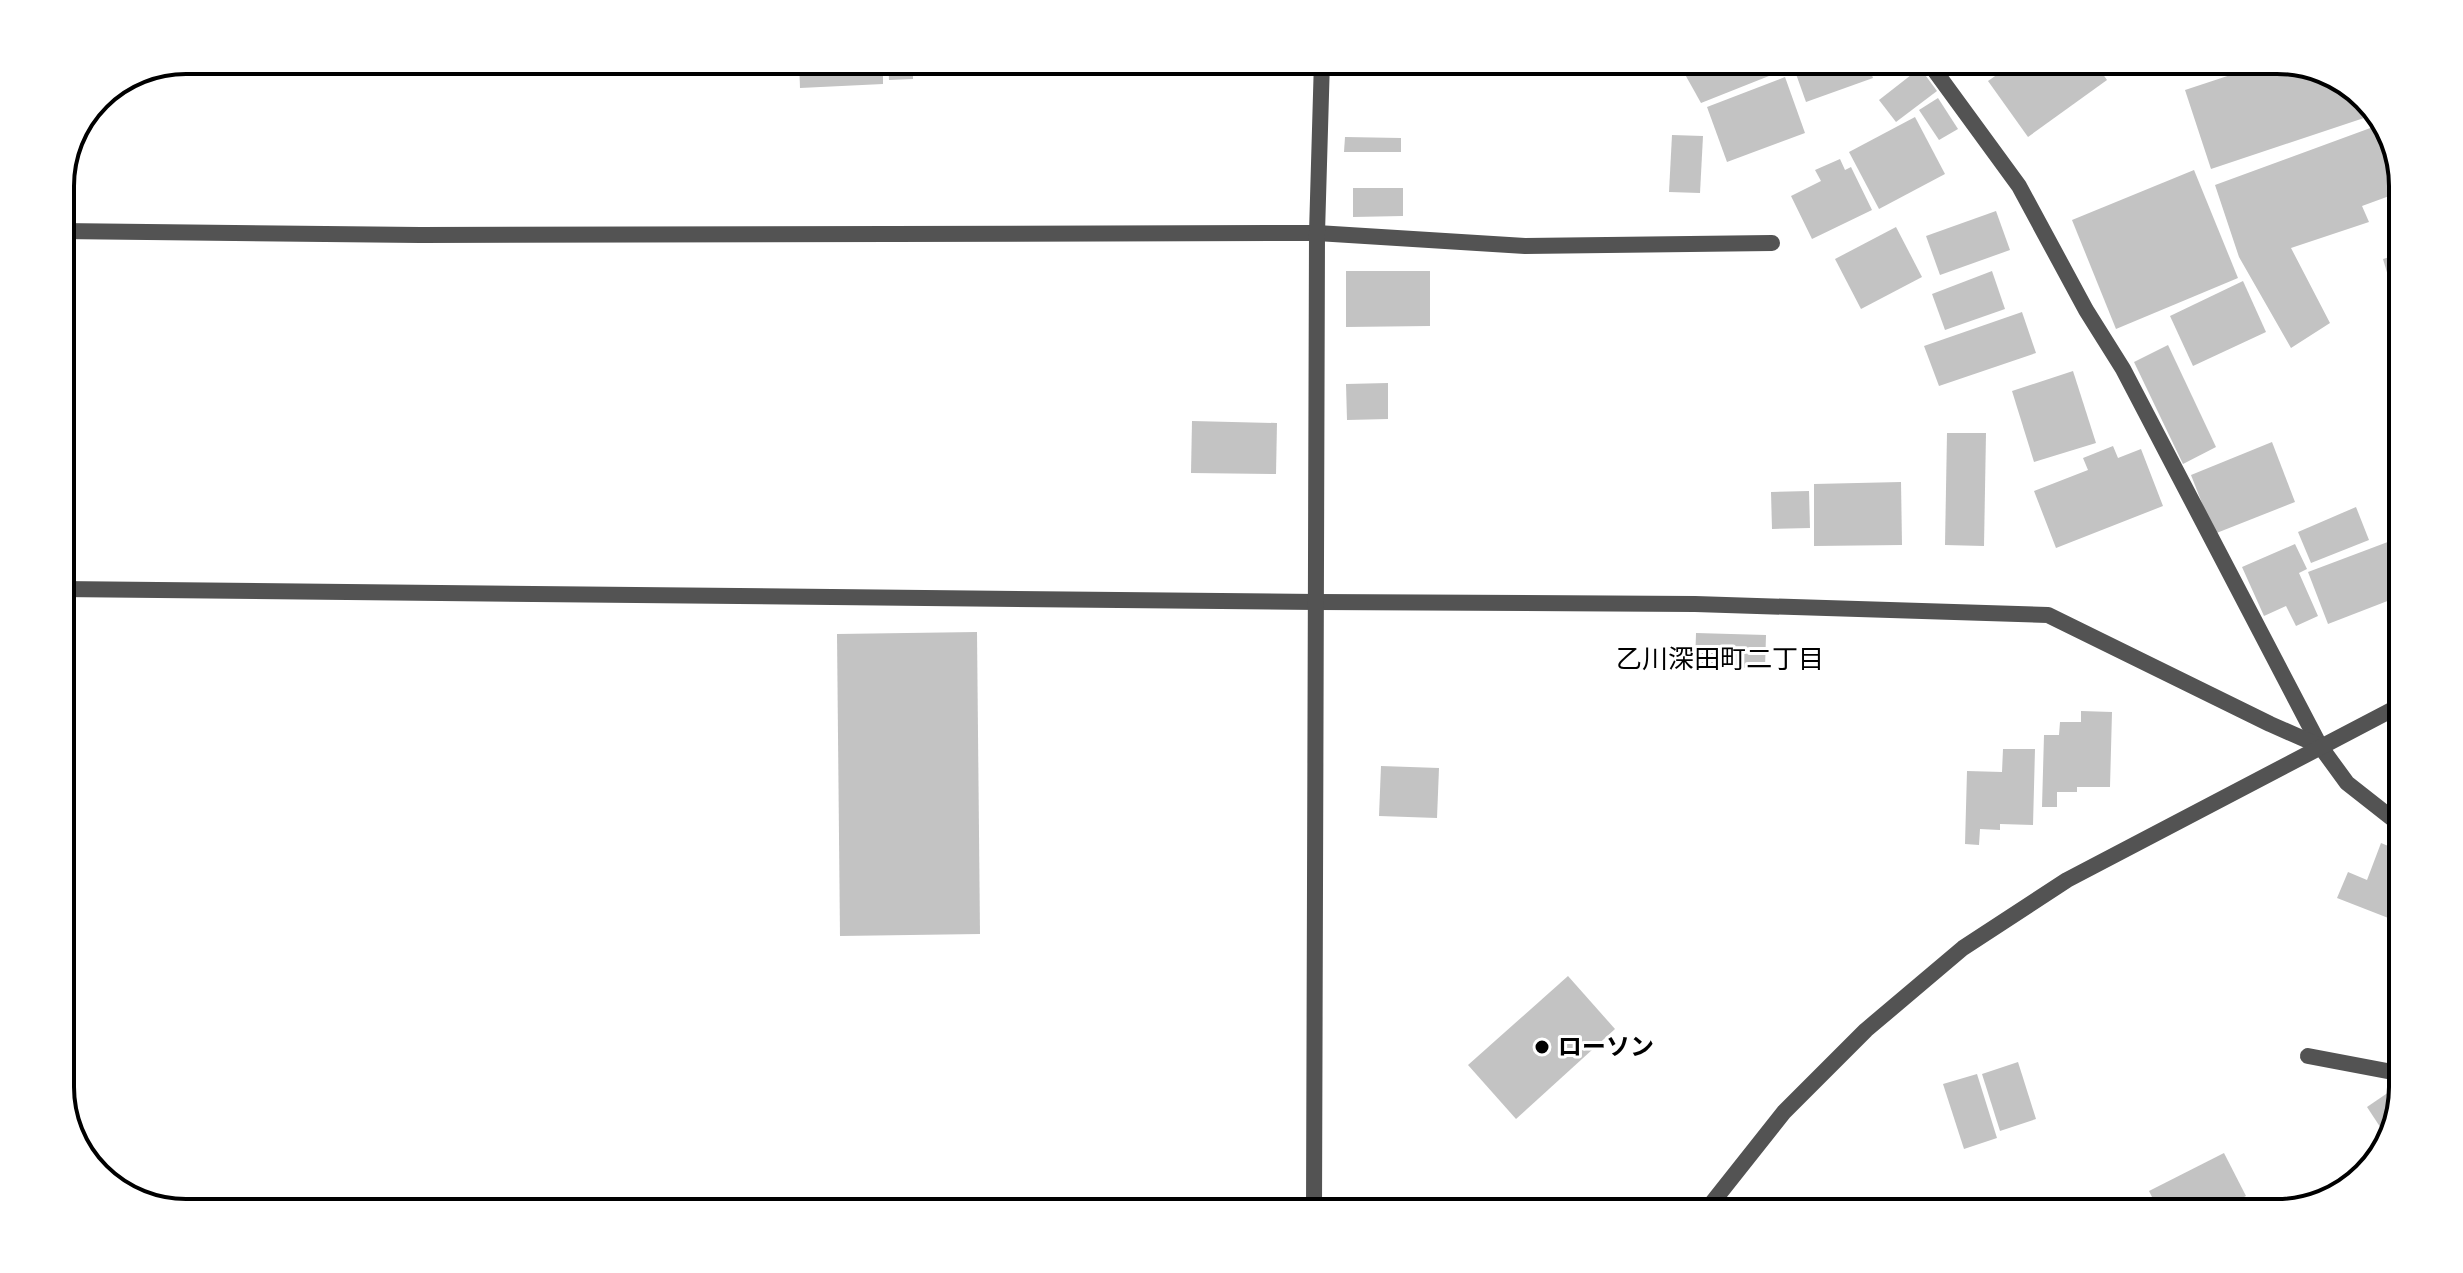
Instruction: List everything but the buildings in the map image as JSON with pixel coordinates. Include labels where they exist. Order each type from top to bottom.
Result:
[{"type":"street","points":[[1314,1199],[1317,233],[1322,74]]},
{"type":"street","points":[[1937,74],[2019,186],[2086,310],[2123,369],[2320,746],[2347,783],[2389,816]]},
{"type":"street","points":[[74,231],[420,235],[1317,233],[1525,246],[1772,243]]},
{"type":"street","points":[[74,589],[1695,604],[2048,615],[2320,746]]},
{"type":"street","points":[[1715,1199],[1784,1112],[1866,1030],[1963,948],[2067,880],[2389,711]]},
{"type":"street","points":[[2308,1056],[2389,1071]]},
{"type":"place","name":"ローソン","points":[[1542,1047]]},
{"type":"district","name":"乙川深田町二丁目","points":[[1720,659]]}]
